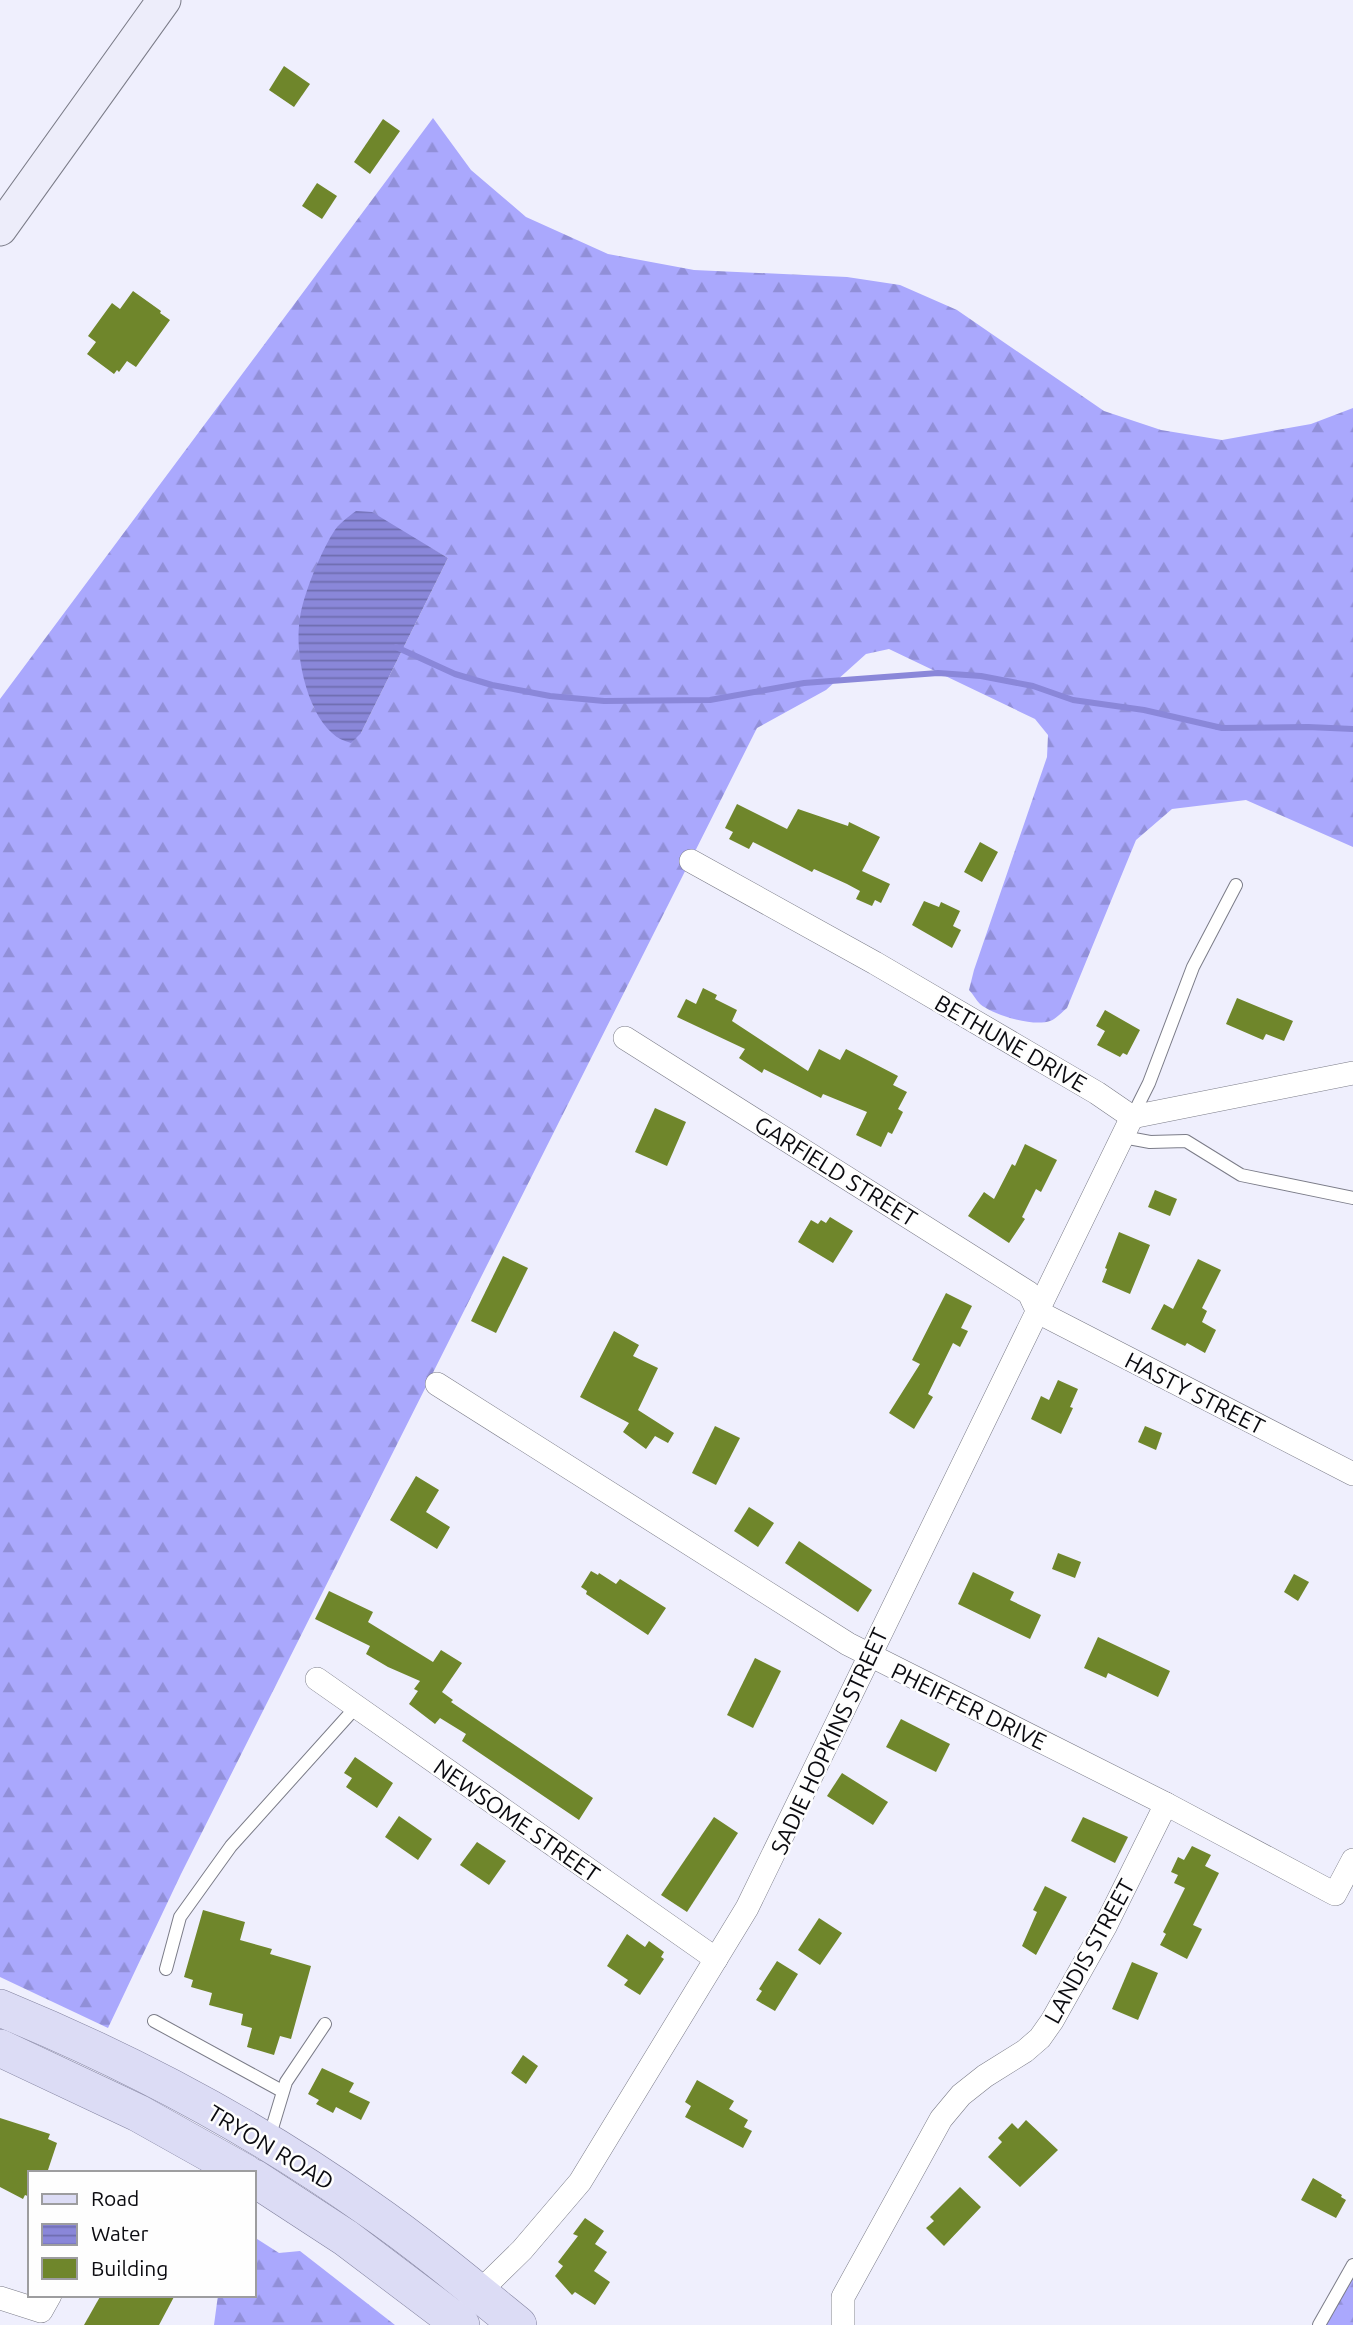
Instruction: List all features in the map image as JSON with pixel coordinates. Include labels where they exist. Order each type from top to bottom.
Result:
[{"type":"main road","name":"TRYON ROAD","points":[[0,2008],[102,2053],[264,2140],[368,2207],[518,2325]]},
{"type":"main road","name":"TRYON ROAD","points":[[0,2048],[138,2113],[241,2171]]},
{"type":"main road","name":"TRYON ROAD","points":[[256,2179],[346,2238],[457,2322]]},
{"type":"street","points":[[0,229],[164,0]]},
{"type":"street","name":"BETHUNE DRIVE","points":[[691,860],[875,963],[1097,1093],[1127,1127]]},
{"type":"street","name":"GARFIELD STREET","points":[[625,1038],[1028,1293],[1038,1312]]},
{"type":"street","points":[[1127,1127],[1353,1073]]},
{"type":"street","name":"SADIE HOPKINS STREET","points":[[457,2322],[478,2292],[522,2250],[580,2182],[747,1908],[1127,1127]]},
{"type":"street","name":"HASTY STREET","points":[[1038,1312],[1353,1474]]},
{"type":"street","name":"PHEIFFER DRIVE","points":[[437,1384],[868,1656],[1166,1804],[1335,1894],[1353,1860]]},
{"type":"street","name":"NEWSOME STREET","points":[[317,1679],[716,1959]]},
{"type":"street","name":"LANDIS STREET","points":[[843,2325],[843,2297],[941,2119],[961,2095],[1040,2038],[1106,1925],[1166,1804]]},
{"type":"street","points":[[0,2298],[41,2311],[49,2297]]},
{"type":"lane","points":[[1236,884],[1193,967],[1149,1083],[1127,1127],[1150,1142],[1186,1141],[1241,1175],[1353,1198]]},
{"type":"lane","points":[[166,1969],[180,1917],[194,1897],[232,1846],[356,1707]]},
{"type":"lane","points":[[154,2021],[282,2091]]},
{"type":"lane","points":[[264,2140],[273,2125],[282,2091],[325,2024]]},
{"type":"lane","points":[[1319,2325],[1353,2265]]},
{"type":"green space","points":[[433,118],[471,170],[526,217],[608,254],[694,270],[847,277],[900,285],[957,310],[1104,411],[1161,430],[1222,440],[1311,424],[1353,408],[1353,847],[1246,800],[1172,809],[1136,840],[1067,1008],[1052,1020],[1034,1022],[1003,1016],[980,1004],[969,990],[1047,757],[1048,735],[1035,719],[889,649],[866,654],[826,690],[757,728],[181,1874],[108,2028],[0,1977],[0,699]],"holes":[[[413,538],[448,558],[361,733],[314,708],[306,682],[299,639],[304,603],[330,539]]]},
{"type":"green space","points":[[256,2238],[279,2253],[300,2251],[395,2325],[214,2325],[218,2297],[256,2297]]},
{"type":"green space","points":[[1353,2277],[1353,2325],[1326,2325]]},
{"type":"water","points":[[356,511],[372,512],[448,558],[361,733],[351,743],[332,733],[315,710],[304,679],[299,631],[305,598],[323,551],[333,533]]},
{"type":"building","points":[[284,66],[310,84],[294,107],[269,90]]},
{"type":"building","points":[[383,119],[400,131],[370,174],[354,162]]},
{"type":"building","points":[[317,183],[337,196],[322,219],[302,206]]},
{"type":"building","points":[[133,291],[170,320],[136,367],[127,361],[119,372],[117,370],[114,374],[87,354],[96,342],[88,336],[112,303],[120,309]]},
{"type":"building","points":[[737,804],[787,829],[798,809],[848,826],[849,822],[880,837],[862,871],[890,884],[881,903],[875,900],[872,906],[856,899],[860,891],[814,869],[812,872],[753,842],[749,849],[729,839],[733,832],[725,828]]},
{"type":"building","points":[[980,842],[998,852],[982,882],[964,872]]},
{"type":"building","points":[[924,901],[939,907],[941,902],[960,911],[953,926],[961,930],[952,948],[912,925]]},
{"type":"building","points":[[703,988],[717,995],[715,999],[737,1010],[732,1021],[808,1071],[819,1049],[840,1060],[846,1049],[898,1076],[893,1085],[907,1092],[898,1109],[903,1112],[892,1134],[888,1132],[881,1147],[856,1135],[867,1112],[823,1094],[821,1098],[764,1069],[762,1073],[739,1058],[745,1049],[677,1017],[686,999],[696,1004]]},
{"type":"building","points":[[1237,998],[1293,1021],[1284,1041],[1266,1034],[1263,1040],[1226,1024]]},
{"type":"building","points":[[1105,1010],[1140,1030],[1127,1055],[1123,1053],[1120,1057],[1097,1045],[1105,1031],[1096,1026]]},
{"type":"building","points":[[655,1108],[686,1122],[667,1166],[635,1152]]},
{"type":"building","points":[[1025,1144],[1057,1160],[1041,1192],[1036,1189],[1022,1217],[1025,1219],[1009,1243],[968,1216],[984,1192],[994,1199]]},
{"type":"building","points":[[1155,1190],[1177,1199],[1170,1216],[1148,1207]]},
{"type":"building","points":[[830,1217],[853,1231],[833,1263],[798,1242],[811,1220],[818,1224],[821,1220],[826,1223]]},
{"type":"building","points":[[1119,1232],[1150,1245],[1130,1294],[1102,1282]]},
{"type":"building","points":[[503,1256],[528,1268],[496,1333],[471,1321]]},
{"type":"building","points":[[1198,1259],[1221,1270],[1202,1308],[1207,1311],[1202,1322],[1216,1330],[1205,1353],[1151,1329],[1164,1304],[1173,1309]]},
{"type":"building","points":[[946,1293],[972,1306],[961,1328],[968,1331],[960,1347],[953,1343],[928,1394],[933,1397],[914,1429],[889,1413],[920,1364],[912,1360]]},
{"type":"building","points":[[614,1331],[639,1345],[633,1356],[658,1368],[638,1410],[674,1433],[668,1443],[655,1436],[646,1449],[623,1432],[629,1423],[580,1397]]},
{"type":"building","points":[[1058,1380],[1078,1389],[1061,1434],[1031,1419],[1041,1396],[1049,1400]]},
{"type":"building","points":[[715,1426],[740,1438],[716,1485],[692,1473]]},
{"type":"building","points":[[1145,1426],[1162,1433],[1156,1450],[1138,1442]]},
{"type":"building","points":[[416,1476],[439,1490],[426,1512],[450,1527],[437,1549],[390,1520]]},
{"type":"building","points":[[749,1507],[774,1523],[758,1547],[734,1531]]},
{"type":"building","points":[[799,1541],[872,1590],[858,1612],[785,1563]]},
{"type":"building","points":[[1058,1553],[1081,1562],[1075,1578],[1052,1569]]},
{"type":"building","points":[[591,1571],[616,1584],[620,1579],[666,1608],[648,1635],[586,1594],[587,1591],[581,1587]]},
{"type":"building","points":[[973,1572],[1014,1592],[1010,1600],[1041,1615],[1030,1639],[958,1604]]},
{"type":"building","points":[[1294,1574],[1309,1582],[1298,1601],[1284,1592]]},
{"type":"building","points":[[329,1591],[373,1612],[368,1622],[433,1662],[441,1650],[462,1663],[442,1692],[453,1700],[451,1702],[593,1798],[579,1820],[462,1741],[466,1734],[440,1718],[435,1724],[409,1704],[418,1691],[414,1689],[420,1681],[366,1654],[370,1646],[315,1619]]},
{"type":"building","points":[[1098,1637],[1170,1671],[1158,1697],[1108,1673],[1106,1678],[1084,1668]]},
{"type":"building","points":[[755,1658],[781,1671],[753,1728],[727,1715]]},
{"type":"building","points":[[901,1719],[950,1744],[936,1772],[886,1747]]},
{"type":"building","points":[[355,1757],[393,1783],[377,1808],[346,1787],[352,1778],[344,1773]]},
{"type":"building","points":[[842,1773],[888,1802],[873,1825],[827,1796]]},
{"type":"building","points":[[399,1816],[432,1839],[418,1860],[385,1837]]},
{"type":"building","points":[[714,1817],[738,1833],[687,1912],[661,1895]]},
{"type":"building","points":[[1083,1817],[1128,1837],[1115,1863],[1071,1841]]},
{"type":"building","points":[[477,1842],[506,1861],[489,1885],[460,1865]]},
{"type":"building","points":[[1192,1846],[1211,1855],[1205,1866],[1219,1873],[1193,1925],[1202,1929],[1187,1959],[1160,1945],[1166,1934],[1163,1932],[1185,1888],[1174,1883],[1178,1875],[1171,1872],[1178,1857],[1184,1860]]},
{"type":"building","points":[[1045,1886],[1067,1897],[1036,1955],[1022,1946],[1037,1912],[1033,1910]]},
{"type":"building","points":[[203,1910],[245,1922],[240,1940],[272,1949],[270,1954],[311,1966],[291,2039],[280,2036],[274,2055],[247,2047],[252,2028],[241,2025],[243,2014],[209,2005],[212,1993],[191,1987],[193,1980],[184,1977]]},
{"type":"building","points":[[819,1918],[842,1933],[820,1965],[798,1950]]},
{"type":"building","points":[[627,1934],[645,1947],[649,1941],[664,1952],[661,1957],[664,1959],[640,1995],[624,1985],[628,1980],[607,1966]]},
{"type":"building","points":[[777,1961],[798,1974],[775,2011],[756,2000],[762,1991],[759,1989]]},
{"type":"building","points":[[1132,1962],[1158,1973],[1138,2020],[1112,2009]]},
{"type":"building","points":[[523,2055],[538,2066],[526,2084],[511,2073]]},
{"type":"building","points":[[322,2068],[354,2083],[349,2092],[370,2102],[361,2120],[336,2107],[333,2113],[316,2104],[319,2100],[308,2094]]},
{"type":"building","points":[[697,2080],[734,2101],[729,2109],[748,2120],[744,2127],[752,2131],[743,2148],[685,2117],[691,2106],[685,2102]]},
{"type":"building","points":[[0,2118],[50,2134],[48,2139],[57,2143],[48,2171],[28,2171],[28,2196],[25,2195],[23,2199],[0,2187]]},
{"type":"building","points":[[1026,2120],[1058,2150],[1020,2187],[988,2157],[1002,2142],[998,2138],[1012,2123],[1018,2129]]},
{"type":"building","points":[[1313,2178],[1346,2200],[1336,2218],[1301,2200]]},
{"type":"building","points":[[960,2187],[981,2207],[944,2246],[926,2228],[934,2221],[930,2217]]},
{"type":"building","points":[[585,2218],[604,2231],[595,2244],[607,2252],[594,2271],[610,2282],[595,2305],[575,2292],[572,2295],[555,2276],[563,2266],[558,2262],[578,2236],[573,2234]]},
{"type":"building","points":[[100,2297],[174,2297],[159,2325],[84,2325]]},
{"type":"waterway","points":[[396,647],[455,674],[492,685],[550,696],[604,701],[710,700],[804,683],[938,673],[981,676],[1033,686],[1073,700],[1144,710],[1222,728],[1353,729]]}]
